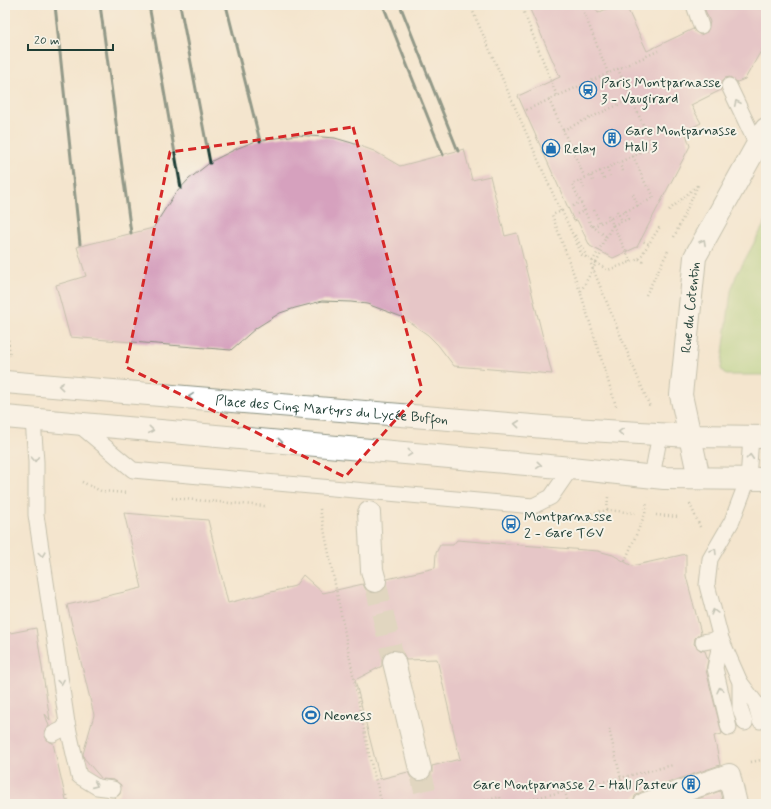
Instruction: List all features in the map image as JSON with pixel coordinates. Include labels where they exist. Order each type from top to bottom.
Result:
[{"type":"main road","name":"Rue du Cotentin","points":[[699,478],[681,395],[695,257],[762,137]]},
{"type":"main road","name":"Place des Cinq Martyrs du Lycée Buffon","points":[[5,382],[556,428],[690,436],[758,437]]},
{"type":"main road","points":[[5,417],[658,477],[757,479]]},
{"type":"main road","points":[[370,513],[372,570],[375,581]]},
{"type":"main road","points":[[394,662],[420,769]]},
{"type":"main road","points":[[635,800],[728,775],[736,804]]},
{"type":"lane","points":[[694,5],[701,26]]},
{"type":"lane","points":[[730,86],[762,137]]},
{"type":"lane","points":[[33,420],[36,462],[36,515],[68,723],[79,776],[98,787],[113,789]]},
{"type":"lane","points":[[78,424],[133,470],[533,506],[551,497],[571,468]]},
{"type":"lane","points":[[658,477],[660,434]]},
{"type":"lane","points":[[758,437],[757,479],[710,559],[707,585],[721,639],[740,682],[755,702],[760,721]]},
{"type":"lane","points":[[703,642],[721,639]]},
{"type":"lane","points":[[721,639],[712,668],[729,728]]},
{"type":"lane","points":[[740,682],[740,708],[745,723]]},
{"type":"lane","points":[[53,734],[63,729],[68,723]]},
{"type":"path","points":[[470,5],[559,208],[591,264]]},
{"type":"path","points":[[521,5],[557,96]]},
{"type":"path","points":[[581,5],[608,73]]},
{"type":"path","points":[[526,110],[658,51]]},
{"type":"path","points":[[607,237],[593,229],[583,211],[580,202],[579,203],[572,184],[653,148],[618,69]]},
{"type":"path","points":[[563,130],[631,99]]},
{"type":"path","points":[[549,100],[585,178]]},
{"type":"path","points":[[583,211],[592,227],[654,198],[633,156]]},
{"type":"path","points":[[619,163],[623,171]]},
{"type":"path","points":[[607,168],[610,176]]},
{"type":"path","points":[[600,171],[604,179]]},
{"type":"path","points":[[591,176],[594,183]]},
{"type":"path","points":[[581,180],[584,188]]},
{"type":"path","points":[[669,210],[699,183],[672,241]]},
{"type":"path","points":[[633,194],[638,206]]},
{"type":"path","points":[[573,206],[579,203]]},
{"type":"path","points":[[613,225],[628,219],[624,208]]},
{"type":"path","points":[[594,210],[600,223]]},
{"type":"path","points":[[617,408],[580,291],[552,214],[562,211],[582,255],[608,270],[639,260],[645,263]]},
{"type":"path","points":[[576,214],[583,211]]},
{"type":"path","points":[[618,211],[622,221]]},
{"type":"path","points":[[610,218],[631,262]]},
{"type":"path","points":[[639,260],[661,224]]},
{"type":"path","points":[[640,240],[649,244]]},
{"type":"path","points":[[646,295],[669,248]]},
{"type":"path","points":[[580,291],[602,252]]},
{"type":"path","points":[[625,561],[645,514],[658,477]]},
{"type":"path","points":[[320,506],[370,760],[382,804]]},
{"type":"path","points":[[607,510],[634,513]]},
{"type":"path","points":[[656,515],[679,516]]},
{"type":"path","points":[[609,729],[621,778],[635,800]]},
{"type":"path","points":[[510,804],[678,764]]},
{"type":"path","points":[[564,791],[568,804]]},
{"type":"path","points":[[469,804],[500,797],[501,804]]},
{"type":"highlighted area","points":[[353,127],[422,390],[345,477],[126,367],[170,152]]},
{"type":"green space","points":[[766,221],[766,375],[726,375],[721,369],[731,291],[736,276]]},
{"type":"building","name":"Gare Montparnasse Hall 3","points":[[528,5],[594,5],[598,13],[614,5],[620,5],[627,8],[647,51],[693,29],[700,35],[707,32],[710,22],[703,5],[766,5],[766,42],[745,79],[737,82],[730,77],[725,78],[720,85],[721,90],[691,105],[701,123],[685,131],[690,146],[637,247],[613,258],[590,246],[577,220],[574,221],[518,96],[560,77]]},
{"type":"building","points":[[297,135],[335,138],[352,143],[374,151],[400,166],[464,149],[472,180],[490,176],[505,236],[517,233],[552,374],[454,366],[438,345],[428,335],[402,317],[367,304],[351,302],[322,301],[280,313],[256,328],[231,350],[70,337],[56,285],[86,276],[77,247],[153,228],[174,195],[189,179],[212,161],[256,141]]},
{"type":"building","points":[[124,513],[208,520],[228,603],[295,586],[303,575],[323,593],[363,584],[366,590],[371,593],[379,593],[384,589],[387,579],[435,568],[436,553],[440,545],[453,545],[457,540],[598,551],[613,555],[632,566],[686,554],[686,576],[701,633],[695,638],[694,644],[700,650],[705,651],[708,660],[706,670],[722,734],[714,736],[720,765],[641,792],[635,796],[633,804],[116,804],[115,798],[120,794],[121,785],[114,780],[102,779],[84,758],[83,754],[94,715],[67,605],[142,588]],"holes":[[[391,650],[397,650],[403,653],[406,660],[437,659],[460,759],[432,766],[432,773],[429,778],[423,781],[416,781],[411,778],[408,772],[380,779],[355,680],[382,666],[382,658],[385,653]]]},
{"type":"building","points":[[36,628],[50,720],[45,714],[49,726],[44,734],[48,741],[53,743],[67,804],[5,804],[5,634]]},
{"type":"building","points":[[720,791],[723,804],[683,804]]},
{"type":"tunnel","points":[[375,581],[394,662]]},
{"type":"tunnel","points":[[420,769],[428,804]]},
{"type":"railway","points":[[55,5],[80,244]]},
{"type":"railway","points":[[100,5],[131,233]]},
{"type":"railway","points":[[149,5],[181,188]]},
{"type":"railway","points":[[180,5],[210,163]]},
{"type":"railway","points":[[226,5],[260,141]]},
{"type":"railway","points":[[383,5],[443,155]]},
{"type":"railway","points":[[400,5],[458,151]]},
{"type":"place","name":"Paris Montparnasse 3 - Vaugirard","points":[[588,90]]},
{"type":"place","name":"Gare Montparnasse Hall 3","points":[[612,138]]},
{"type":"place","name":"Relay","points":[[551,148]]},
{"type":"place","name":"Montparnasse 2 - Gare TGV","points":[[511,524]]},
{"type":"place","name":"Neoness","points":[[311,715]]},
{"type":"place","name":"Gare Montparnasse 2 - Hall Pasteur","points":[[691,784]]}]
